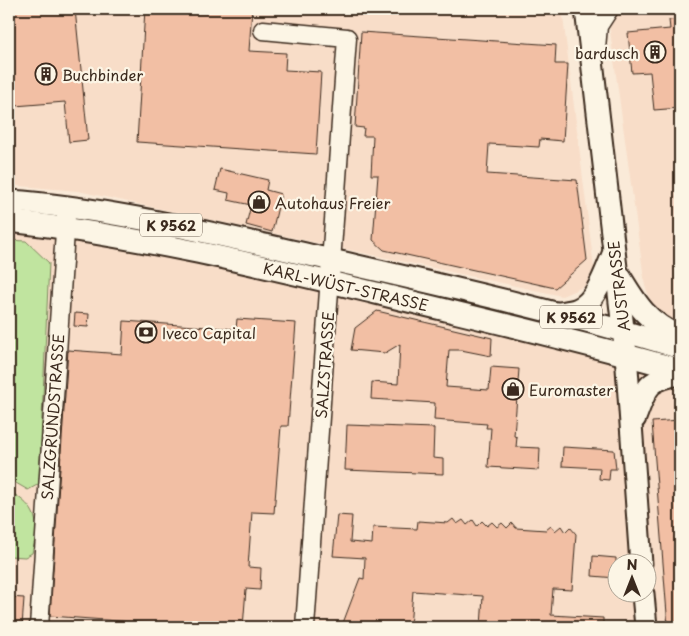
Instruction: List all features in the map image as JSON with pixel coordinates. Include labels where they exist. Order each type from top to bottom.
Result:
[{"type":"main road","name":"AUSTRASSE","points":[[586,9],[624,331],[640,554]]},
{"type":"main road","name":"KARL-WÜST-STRASSE","points":[[9,202],[180,247],[626,354],[680,370]]},
{"type":"main road","name":"KARL-WÜST-STRASSE","points":[[9,221],[65,218],[178,226],[558,313],[680,348]]},
{"type":"main road","points":[[558,313],[578,309],[586,303],[615,261],[645,316],[663,329],[680,337]]},
{"type":"main road","points":[[632,425],[646,389],[659,378],[680,374]]},
{"type":"main road","points":[[644,604],[646,627]]},
{"type":"street","points":[[595,81],[596,34],[602,18],[609,9]]},
{"type":"street","name":"SALZSTRASSE","points":[[263,30],[347,38],[305,627]]},
{"type":"street","name":"SALZGRUNDSTRASSE","points":[[39,627],[65,218]]},
{"type":"shaded area","points":[[9,9],[562,9],[594,268],[585,286],[562,296],[78,191],[9,185]]},
{"type":"shaded area","points":[[607,9],[680,9],[680,326],[668,320],[652,304],[645,286]]},
{"type":"shaded area","points":[[9,212],[680,361],[680,627],[9,627]]},
{"type":"green space","points":[[9,240],[26,241],[49,263],[39,484],[28,490],[9,479]]},
{"type":"green space","points":[[9,491],[26,503],[34,516],[36,524],[32,553],[25,557],[9,556]]},
{"type":"building","name":"Buchbinder","points":[[9,9],[75,9],[88,140],[69,142],[65,102],[15,106],[9,46]]},
{"type":"building","points":[[145,9],[252,9],[249,51],[286,53],[285,70],[321,72],[316,154],[137,142]]},
{"type":"building","name":"bardusch","points":[[680,19],[680,108],[654,110],[650,72],[632,73],[628,33],[670,29],[669,20]]},
{"type":"building","points":[[361,32],[556,45],[555,64],[568,64],[563,141],[540,139],[539,147],[489,144],[487,174],[577,180],[587,260],[555,288],[384,250],[373,240],[378,175],[371,175],[373,136],[363,136],[364,128],[355,127]]},
{"type":"building","name":"Autohaus Freier","points":[[220,169],[268,180],[266,190],[281,194],[272,232],[246,225],[251,205],[228,200],[229,193],[215,190]]},
{"type":"building","points":[[377,311],[492,338],[491,356],[461,350],[449,350],[446,387],[489,390],[491,367],[519,369],[514,436],[517,437],[516,447],[540,448],[539,470],[488,467],[491,428],[486,428],[487,424],[434,420],[435,403],[371,399],[372,382],[398,384],[400,344],[385,353],[351,350],[355,328]]},
{"type":"building","points":[[75,313],[89,314],[88,327],[74,326]]},
{"type":"building","points":[[237,319],[296,323],[288,426],[281,426],[274,513],[252,512],[248,567],[261,568],[260,590],[246,589],[243,627],[201,627],[50,616],[68,350],[122,354],[124,321],[236,329]]},
{"type":"building","points":[[680,420],[680,627],[668,627],[652,422]]},
{"type":"building","points":[[347,425],[434,428],[433,458],[443,459],[443,474],[345,470]]},
{"type":"building","points":[[563,447],[614,450],[616,469],[610,469],[609,480],[599,479],[600,468],[562,466]]},
{"type":"building","points":[[337,515],[352,516],[350,542],[372,544],[373,527],[417,529],[418,521],[448,523],[453,519],[457,524],[463,520],[467,525],[473,520],[477,526],[482,521],[487,526],[492,522],[497,527],[502,523],[507,528],[512,523],[516,528],[546,530],[551,526],[555,531],[561,526],[565,532],[570,527],[576,534],[572,590],[553,589],[551,615],[603,618],[603,627],[481,627],[483,596],[413,591],[410,627],[343,623],[360,578],[364,579],[365,558],[333,556]]},
{"type":"building","points":[[593,556],[606,557],[606,577],[592,576]]},
{"type":"building","points":[[9,597],[24,598],[22,627],[9,627]]},
{"type":"place","name":"bardusch","points":[[655,52]]},
{"type":"place","name":"Buchbinder","points":[[46,74]]},
{"type":"place","name":"Autohaus Freier","points":[[259,202]]},
{"type":"place","name":"Iveco Capital","points":[[146,332]]},
{"type":"place","name":"Euromaster","points":[[513,389]]}]
